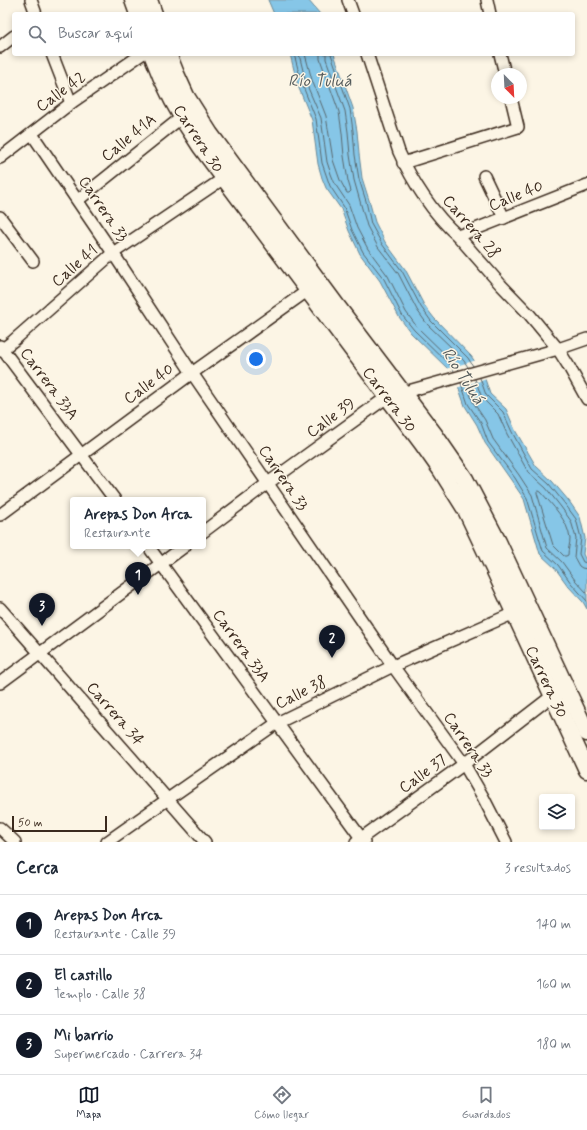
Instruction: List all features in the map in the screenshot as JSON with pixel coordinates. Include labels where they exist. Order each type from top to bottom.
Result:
[{"type":"main road","points":[[133,0],[137,12]]},
{"type":"main road","points":[[149,0],[153,12]]},
{"type":"main road","name":"Carrera 30","points":[[153,56],[164,83],[201,147],[230,174]]},
{"type":"main road","name":"Carrera 30","points":[[169,56],[186,96],[210,134],[230,174],[394,395],[455,491],[521,610],[559,693],[587,770]]},
{"type":"main road","name":"Carrera 30","points":[[559,693],[587,734]]},
{"type":"street","points":[[31,0],[35,12]]},
{"type":"street","points":[[348,0],[352,12]]},
{"type":"street","points":[[487,0],[490,12]]},
{"type":"street","points":[[0,47],[12,38]]},
{"type":"street","points":[[53,56],[71,103]]},
{"type":"street","name":"Calle 42","points":[[0,158],[71,103],[139,56]]},
{"type":"street","name":"Carrera 28","points":[[368,56],[392,133],[414,182],[451,230],[558,349],[587,399]]},
{"type":"street","points":[[500,56],[504,68]]},
{"type":"street","points":[[404,162],[518,126],[512,104]]},
{"type":"street","name":"Calle 41A","points":[[78,200],[182,116]]},
{"type":"street","name":"Carrera 33","points":[[32,134],[114,253],[192,373],[392,666],[464,764],[506,842]]},
{"type":"street","name":"Calle 41","points":[[1,349],[13,341],[114,253],[230,174]]},
{"type":"street","points":[[484,176],[504,218]]},
{"type":"street","name":"Calle 40","points":[[458,236],[587,185]]},
{"type":"street","points":[[0,217],[33,261]]},
{"type":"street","name":"Calle 40","points":[[0,515],[192,373],[313,286]]},
{"type":"street","name":"Calle 39","points":[[206,530],[394,395],[558,349],[587,339]]},
{"type":"street","name":"Carrera 33A","points":[[1,349],[82,454],[113,497]]},
{"type":"street","name":"Carrera 33A","points":[[150,549],[277,723],[360,841]]},
{"type":"street","points":[[0,683],[181,549]]},
{"type":"street","name":"Carrera 34","points":[[0,608],[205,842]]},
{"type":"street","name":"Calle 38","points":[[107,842],[277,723],[392,666],[521,610]]},
{"type":"street","name":"Calle 37","points":[[360,841],[559,693]]},
{"type":"street","points":[[0,828],[15,842]]},
{"type":"water","points":[[268,0],[308,0],[318,12],[273,12]]},
{"type":"water","name":"Río Tuluá","points":[[290,56],[335,56],[353,108],[362,178],[375,222],[385,242],[405,269],[424,305],[434,318],[471,356],[483,373],[490,394],[506,409],[515,430],[536,466],[552,481],[580,517],[585,538],[583,554],[587,563],[587,609],[555,568],[540,554],[524,499],[485,443],[477,425],[465,406],[457,383],[448,369],[411,333],[399,317],[380,281],[360,254],[341,209],[326,188],[322,178],[318,164],[312,120],[298,86]]},
{"type":"pier","points":[[477,360],[485,372],[487,379],[456,388],[445,369]]},
{"type":"place","name":"Arepas Don Arca","points":[[138,595]]},
{"type":"place","name":"Mi barrio","points":[[42,626]]},
{"type":"place","name":"El castillo","points":[[332,658]]}]
